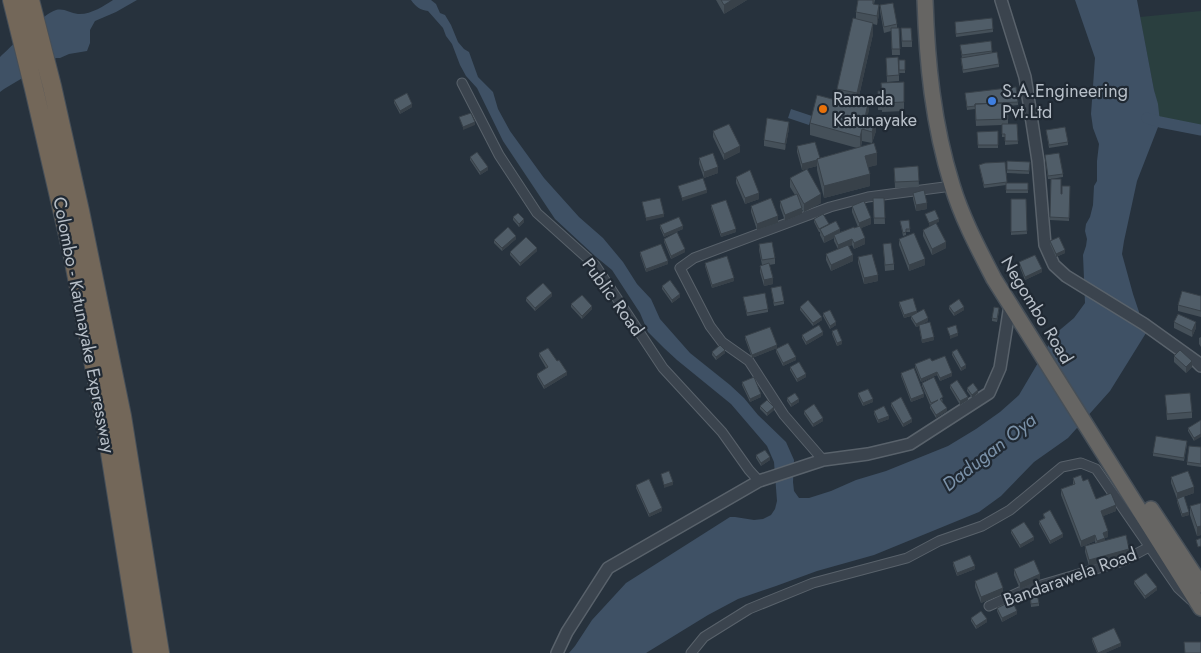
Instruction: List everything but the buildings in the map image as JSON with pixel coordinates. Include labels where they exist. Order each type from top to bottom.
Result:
[{"type":"highway","name":"Negombo Road","points":[[925,0],[930,84],[940,138],[952,186],[972,235],[994,279],[1010,305],[1029,329],[1098,435],[1201,585]]},
{"type":"highway","name":"Negombo Road","points":[[935,0],[940,83],[961,183],[981,232],[1029,329]]},
{"type":"highway","name":"Colombo - Katunayake Expressway","points":[[31,5],[52,86],[80,211],[122,416],[160,653]]},
{"type":"highway","name":"Colombo - Katunayake Expressway","points":[[14,7],[73,257],[104,419],[142,653]]},
{"type":"highway","name":"Negombo Road","points":[[1098,435],[1201,608]]},
{"type":"street","points":[[1001,0],[1025,78],[1038,161],[1045,244],[1054,265],[1066,276],[1144,324],[1201,366]]},
{"type":"street","name":"Public Road","points":[[462,83],[499,155],[536,213],[595,266],[663,368],[722,432],[759,481]]},
{"type":"street","points":[[823,460],[784,415],[749,361],[722,342],[710,326],[680,268],[694,258],[830,207],[868,197],[952,186]]},
{"type":"street","points":[[557,653],[567,632],[608,568],[759,481],[823,460],[868,454],[910,444],[989,393],[1000,368],[1010,305]]},
{"type":"street","points":[[691,653],[704,637],[749,608],[812,582],[907,558],[939,541],[982,526],[1010,510],[1062,467],[1081,463],[1096,470],[1178,588],[1201,608]]},
{"type":"street","name":"Bandarawela Road","points":[[990,606],[1024,590],[1123,561],[1150,547]]},
{"type":"green space","points":[[1201,11],[1201,130],[1160,122],[1140,17]]},
{"type":"water","points":[[113,0],[137,0],[95,21],[90,30],[90,43],[87,51],[56,58],[0,92],[0,57],[36,24],[56,10],[83,14],[97,10]]},
{"type":"water","name":"Dadugan Oya","points":[[411,0],[431,0],[436,4],[440,13],[445,15],[458,42],[469,52],[478,77],[493,92],[498,109],[510,131],[544,178],[579,217],[603,238],[623,262],[637,284],[651,299],[660,319],[690,353],[730,385],[786,442],[794,460],[794,491],[799,498],[809,498],[886,471],[948,446],[976,429],[1000,412],[1019,395],[1055,334],[1074,318],[1085,303],[1083,255],[1087,239],[1085,231],[1093,205],[1094,186],[1097,181],[1099,144],[1093,128],[1091,114],[1095,58],[1075,0],[1137,0],[1160,122],[1137,181],[1122,254],[1146,333],[1110,391],[1068,438],[1034,462],[1001,496],[979,512],[874,555],[817,571],[738,599],[646,653],[569,653],[592,620],[626,583],[730,517],[754,520],[763,519],[771,515],[777,501],[774,462],[767,446],[731,404],[677,360],[648,332],[640,313],[612,270],[555,219],[503,141],[477,88],[466,76],[460,65],[443,28],[428,11],[418,8]]},
{"type":"water","points":[[791,109],[812,116],[809,125],[788,118]]},
{"type":"waterway","points":[[1147,118],[1201,130]]},
{"type":"place","name":"S.A.Engineering Pvt.Ltd","points":[[992,101]]},
{"type":"place","name":"Ramada Katunayake","points":[[823,109]]}]
